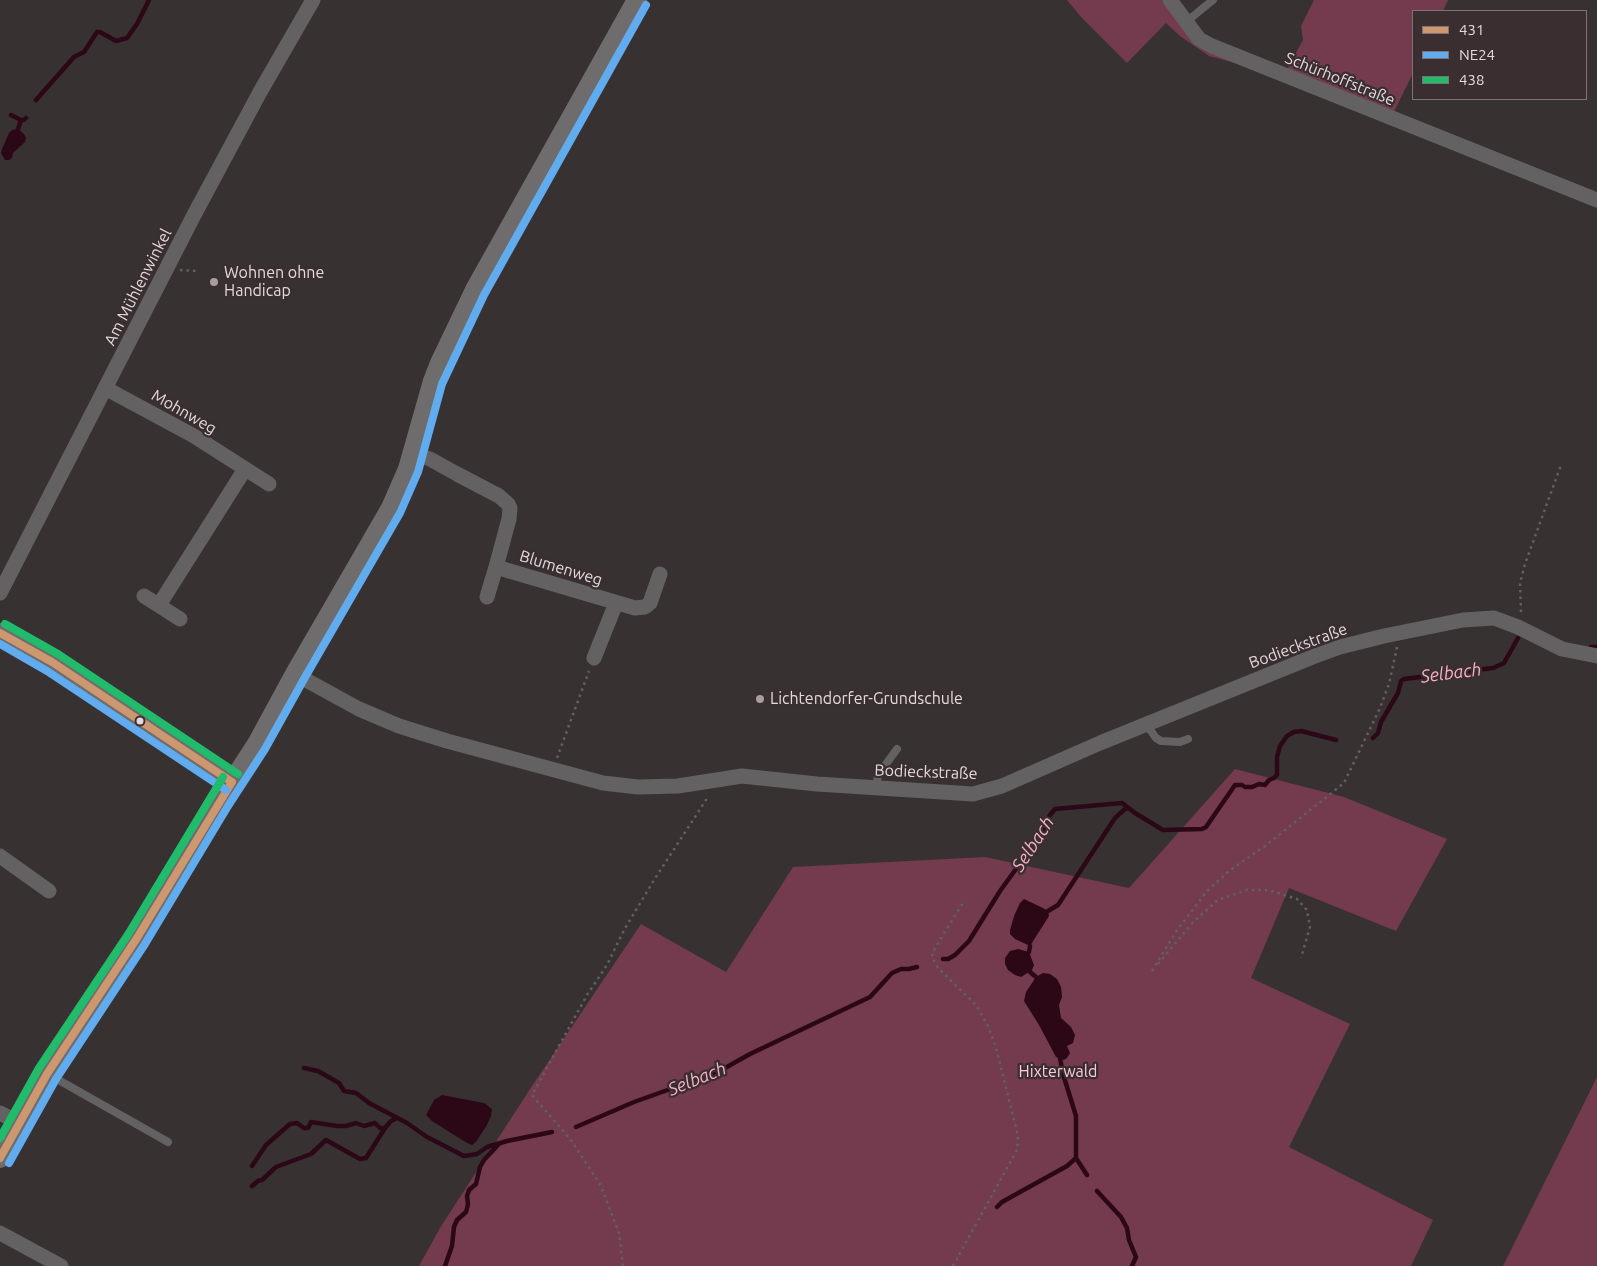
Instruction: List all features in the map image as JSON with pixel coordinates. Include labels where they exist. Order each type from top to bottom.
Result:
[{"type":"main road","points":[[0,1158],[66,1043],[138,938],[257,744],[295,674],[391,508],[399,492],[412,453],[433,381],[476,290],[637,0]]},
{"type":"main road","points":[[0,633],[52,662],[232,782]]},
{"type":"street","name":"Am Mühlenwinkel","points":[[0,593],[260,92],[314,0]]},
{"type":"street","name":"Schürhoffstraße","points":[[1170,0],[1199,38],[1212,46],[1597,200]]},
{"type":"street","name":"Mohnweg","points":[[105,388],[186,432],[269,484]]},
{"type":"street","name":"Blumenweg","points":[[412,453],[430,459],[499,496],[508,504],[510,508],[509,519],[487,597]]},
{"type":"street","points":[[159,605],[245,469]]},
{"type":"street","name":"Blumenweg","points":[[496,567],[616,604],[635,608],[645,607],[653,598],[660,574]]},
{"type":"street","points":[[144,596],[180,619]]},
{"type":"street","name":"Blumenweg","points":[[594,658],[616,604]]},
{"type":"street","name":"Bodieckstraße","points":[[295,674],[338,699],[379,718],[447,740],[603,783],[638,787],[678,786],[742,776],[807,783],[974,794],[1006,785],[1146,724],[1315,656],[1340,647],[1398,633],[1463,620],[1483,618],[1499,620],[1562,649],[1597,656]]},
{"type":"street","points":[[0,856],[50,891]]},
{"type":"street","points":[[0,1113],[19,1122]]},
{"type":"street","points":[[0,1233],[61,1266]]},
{"type":"lane","points":[[1186,22],[1210,1]]},
{"type":"lane","points":[[1146,724],[1156,738],[1161,741],[1180,742],[1188,739]]},
{"type":"lane","points":[[876,788],[878,775],[897,749]]},
{"type":"lane","points":[[47,1074],[168,1142]]},
{"type":"path","points":[[179,270],[196,271]]},
{"type":"path","points":[[1521,629],[1520,583],[1525,564],[1561,465]]},
{"type":"path","points":[[1301,958],[1310,927],[1307,910],[1296,899],[1269,890],[1247,890],[1218,900],[1194,921],[1152,971],[1177,930],[1208,890],[1229,871],[1265,846],[1344,783],[1390,684],[1398,633]]},
{"type":"path","points":[[552,770],[594,658]]},
{"type":"path","points":[[622,1266],[619,1233],[601,1186],[571,1140],[532,1095],[587,996],[607,965],[624,930],[706,800],[702,782]]},
{"type":"path","points":[[953,1266],[1017,1150],[1018,1136],[996,1048],[988,1026],[976,1005],[938,968],[932,959],[932,953],[963,903]]},
{"type":"green space","points":[[1067,0],[1168,0],[1188,27],[1283,76],[1209,56],[1180,36],[1166,23],[1127,63],[1082,18]]},
{"type":"green space","points":[[1314,0],[1448,0],[1443,10],[1412,10],[1412,75],[1391,118],[1284,75],[1303,40],[1301,26]]},
{"type":"green space","name":"Hixterwald","points":[[1235,769],[1344,797],[1447,839],[1396,931],[1289,888],[1251,978],[1350,1024],[1289,1147],[1433,1220],[1411,1266],[419,1266],[440,1228],[532,1086],[641,924],[726,972],[793,867],[985,857],[1129,888]]},
{"type":"green space","points":[[1597,1077],[1597,1266],[1503,1266]]},
{"type":"shaded area","points":[[18,129],[24,134],[25,142],[13,153],[12,158],[5,160],[1,153],[2,149],[9,133],[12,130]]},
{"type":"shaded area","points":[[1024,899],[1048,911],[1049,916],[1030,946],[1015,939],[1010,934],[1014,916]]},
{"type":"shaded area","points":[[1018,949],[1029,952],[1034,965],[1032,970],[1021,977],[1008,970],[1005,964],[1005,958],[1010,951]]},
{"type":"shaded area","points":[[1043,973],[1050,974],[1057,979],[1061,987],[1062,997],[1059,1005],[1061,1018],[1071,1027],[1075,1035],[1073,1043],[1067,1046],[1070,1053],[1064,1060],[1056,1057],[1024,1001],[1026,992],[1036,977]]},
{"type":"shaded area","points":[[442,1095],[484,1103],[492,1109],[487,1125],[472,1145],[432,1121],[426,1115],[434,1100]]},
{"type":"waterway","points":[[36,100],[74,57],[84,52],[97,32],[116,41],[127,38],[137,24],[149,0]]},
{"type":"waterway","points":[[11,115],[21,120],[26,118]]},
{"type":"waterway","points":[[18,129],[21,120]]},
{"type":"waterway","name":"Selbach","points":[[1373,738],[1378,733],[1381,722],[1398,693],[1401,681],[1404,679],[1493,668],[1504,663],[1518,638]]},
{"type":"waterway","name":"Selbach","points":[[1591,647],[1597,647]]},
{"type":"waterway","name":"Selbach","points":[[943,959],[948,959],[955,955],[969,941],[1000,891],[1042,833],[1050,815],[1055,809],[1122,803],[1163,830],[1202,829],[1206,827],[1235,785],[1245,787],[1259,784],[1265,785],[1277,775],[1277,757],[1280,746],[1287,736],[1301,731],[1336,740]]},
{"type":"waterway","points":[[1048,911],[1058,905],[1115,818],[1125,809],[1129,808]]},
{"type":"waterway","points":[[1029,952],[1030,946]]},
{"type":"waterway","name":"Selbach","points":[[576,1127],[634,1102],[690,1082],[700,1082],[750,1054],[870,997],[892,973],[901,969],[917,967]]},
{"type":"waterway","points":[[1030,972],[1036,977]]},
{"type":"waterway","points":[[1060,1058],[1076,1116],[1076,1158],[1087,1175]]},
{"type":"waterway","name":"Selbach","points":[[304,1068],[318,1071],[339,1083],[344,1091],[356,1093],[369,1103],[407,1123],[427,1137],[464,1156],[477,1154],[487,1147],[507,1141],[552,1132]]},
{"type":"waterway","points":[[252,1166],[266,1145],[290,1124],[297,1123],[304,1128],[308,1128],[311,1122],[337,1126],[356,1123],[364,1126],[375,1123],[380,1128],[385,1128],[391,1121],[397,1118]]},
{"type":"waterway","points":[[252,1186],[262,1180],[276,1167],[311,1154],[326,1140],[360,1159],[366,1158],[385,1128]]},
{"type":"waterway","points":[[445,1266],[452,1246],[454,1227],[457,1220],[466,1212],[469,1190],[476,1184],[480,1167],[484,1160],[498,1145]]},
{"type":"waterway","points":[[997,1207],[1002,1202],[1067,1166],[1076,1158]]},
{"type":"waterway","points":[[1097,1191],[1121,1217],[1127,1228],[1129,1240],[1136,1257],[1132,1266]]},
{"type":"transit line","name":"NE24","points":[[9,1163],[56,1079],[145,944],[228,806],[265,749],[400,513],[418,472],[442,384],[484,295],[646,5]]},
{"type":"transit line","name":"438","points":[[5,624],[58,654],[238,774]]},
{"type":"transit line","name":"431","points":[[0,633],[52,662],[232,782]]},
{"type":"transit line","name":"NE24","points":[[0,644],[47,671],[226,790]]},
{"type":"transit line","name":"438","points":[[0,1138],[39,1068],[129,933],[223,777]]},
{"type":"transit line","name":"431","points":[[0,1158],[47,1074],[137,938],[232,782]]},
{"type":"place","name":"Wohnen ohne Handicap","points":[[214,282]]},
{"type":"place","name":"Lichtendorfer-Grundschule","points":[[760,699]]}]
